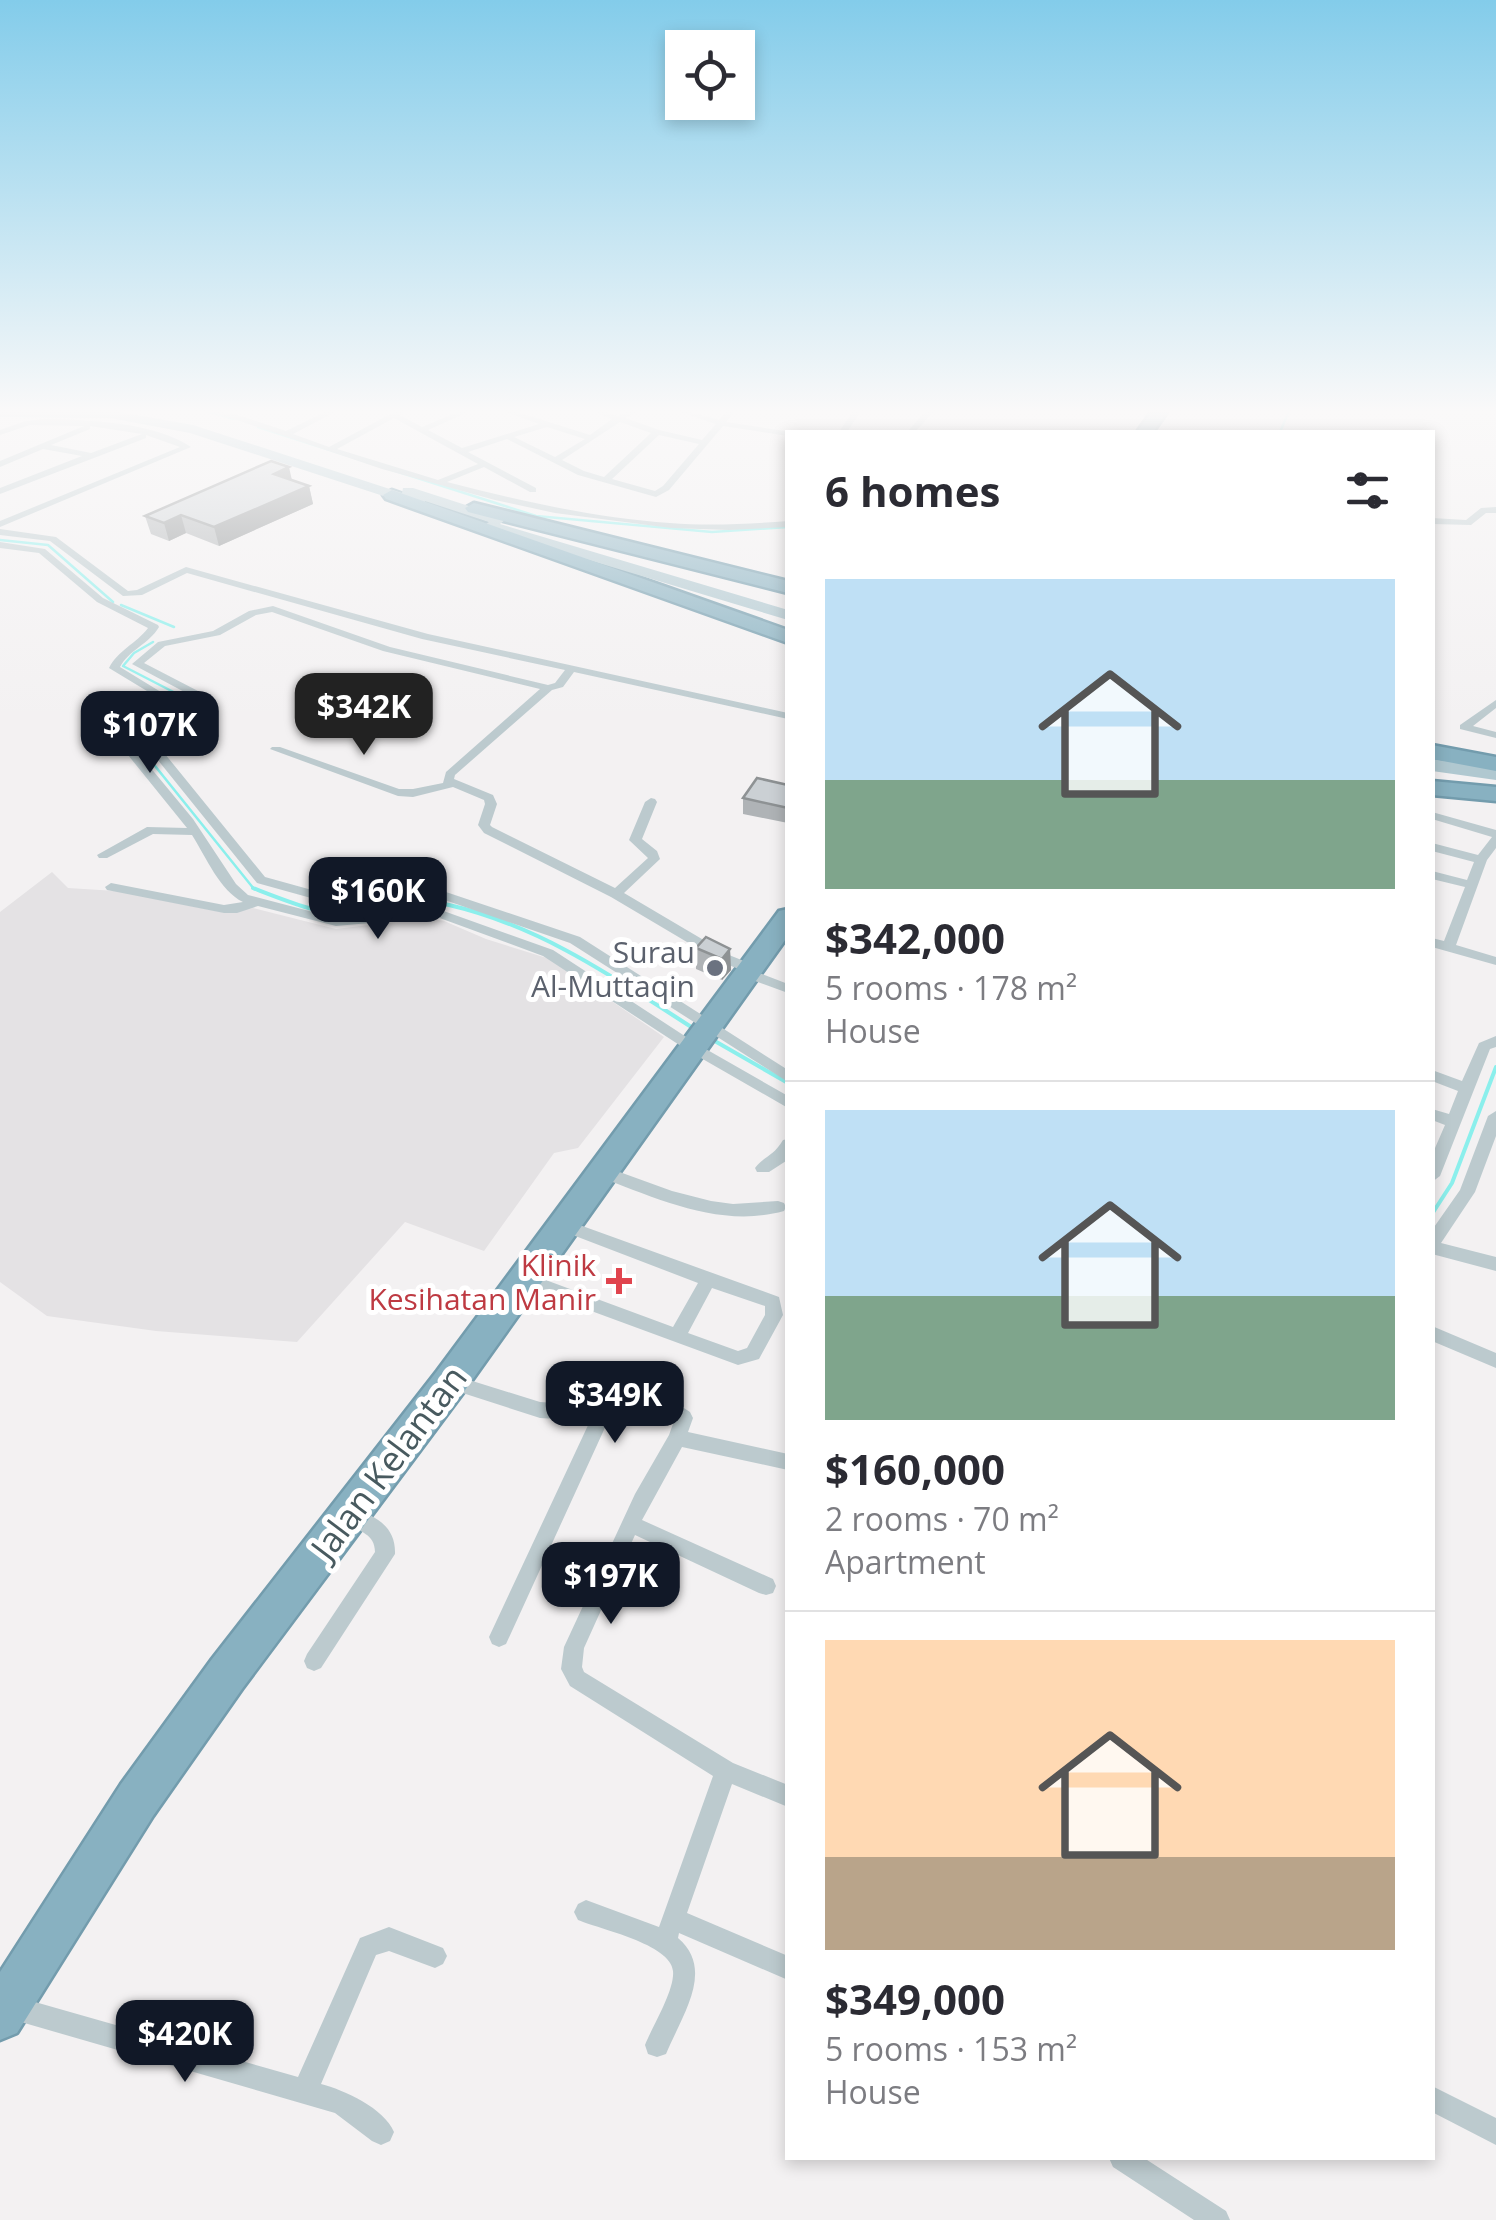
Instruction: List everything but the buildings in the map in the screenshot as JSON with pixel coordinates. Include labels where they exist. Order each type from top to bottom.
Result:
[{"type":"highway","points":[[458,515],[785,637]]},
{"type":"highway","points":[[490,515],[785,587]]},
{"type":"highway","points":[[1435,753],[1492,766]]},
{"type":"highway","points":[[1435,789],[1496,795]]},
{"type":"highway","name":"Jalan Kelantan","points":[[3,2011],[148,1784],[450,1382],[785,920]]},
{"type":"main road","points":[[470,515],[785,614]]},
{"type":"main road","points":[[475,515],[785,606]]},
{"type":"main road","points":[[1435,766],[1492,766]]},
{"type":"main road","points":[[1435,774],[1496,782]]},
{"type":"street","points":[[574,515],[718,529],[785,524]]},
{"type":"street","points":[[1435,521],[1468,524],[1479,515]]},
{"type":"street","points":[[0,532],[53,539],[118,591],[131,594]]},
{"type":"street","points":[[0,545],[42,551],[111,606],[154,628],[150,636],[121,655],[114,668],[126,679],[182,708],[131,748],[196,832],[231,887],[367,906],[426,893],[450,896],[575,940],[785,1101]]},
{"type":"street","points":[[111,606],[186,570],[569,673],[785,715]]},
{"type":"street","points":[[554,686],[386,648],[273,608],[253,613],[216,633],[176,640],[146,653],[137,664],[194,692],[209,706],[201,718],[161,741],[159,754],[246,863],[265,894],[336,922],[365,922],[428,911],[448,916],[558,957],[701,1035],[728,1041],[785,1075]]},
{"type":"street","points":[[150,636],[176,640]]},
{"type":"street","points":[[569,673],[447,780],[490,798],[484,825],[488,830],[616,894],[724,958],[785,987]]},
{"type":"street","points":[[1496,703],[1490,711],[1464,724],[1468,729],[1496,735]]},
{"type":"street","points":[[276,749],[398,792],[426,791],[452,784]]},
{"type":"street","points":[[616,894],[654,859],[635,840],[651,802]]},
{"type":"street","points":[[1435,816],[1496,836],[1481,860],[1449,947]]},
{"type":"street","points":[[103,855],[151,830],[196,832]]},
{"type":"street","points":[[1435,848],[1481,860]]},
{"type":"street","points":[[1435,876],[1471,885]]},
{"type":"street","points":[[111,888],[224,909],[265,894]]},
{"type":"street","points":[[1435,943],[1496,961]]},
{"type":"street","points":[[1435,1169],[1484,1046],[1496,1042]]},
{"type":"street","points":[[1435,1076],[1467,1089]]},
{"type":"street","points":[[1435,1115],[1454,1122]]},
{"type":"street","points":[[1435,1241],[1467,1192],[1496,1116]]},
{"type":"street","points":[[763,1168],[781,1157],[785,1150]]},
{"type":"street","points":[[603,1172],[718,1211],[752,1212],[778,1206]]},
{"type":"street","points":[[524,1279],[738,1358],[753,1354],[774,1315],[773,1302],[563,1226]]},
{"type":"street","points":[[1435,1247],[1496,1264]]},
{"type":"street","points":[[677,1336],[708,1280]]},
{"type":"street","points":[[1435,1334],[1496,1361]]},
{"type":"street","points":[[450,1382],[540,1410],[602,1414],[670,1407],[684,1418],[574,1647],[571,1669],[577,1679],[726,1771],[785,1795]]},
{"type":"street","points":[[499,1638],[602,1414]]},
{"type":"street","points":[[677,1438],[785,1461]]},
{"type":"street","points":[[314,1661],[385,1554],[387,1542],[382,1531],[348,1514]]},
{"type":"street","points":[[631,1524],[766,1586]]},
{"type":"street","points":[[656,2045],[686,1972],[682,1954],[669,1930],[726,1771]]},
{"type":"street","points":[[586,1912],[669,1930],[785,1967]]},
{"type":"street","points":[[306,2091],[368,1946],[389,1938],[435,1956]]},
{"type":"street","points":[[3,2011],[341,2102],[380,2132]]},
{"type":"street","points":[[1435,2100],[1496,2132]]},
{"type":"street","points":[[1125,2160],[1217,2220]]},
{"type":"shaded area","points":[[52,872],[68,888],[116,891],[226,913],[253,908],[336,929],[427,918],[444,921],[550,959],[664,1037],[578,1148],[554,1153],[484,1251],[405,1222],[297,1342],[156,1331],[47,1316],[0,1282],[0,912]]},
{"type":"waterway","points":[[532,515],[712,532],[785,527]]},
{"type":"waterway","points":[[0,540],[48,545],[113,602]]},
{"type":"waterway","points":[[121,605],[174,627]]},
{"type":"waterway","points":[[153,642],[134,653],[123,666],[189,700],[198,709],[156,735],[143,751],[253,888]]},
{"type":"waterway","points":[[253,888],[305,907],[345,916],[426,903],[483,914],[578,957],[696,1030]]},
{"type":"waterway","points":[[253,888],[260,891]]},
{"type":"waterway","points":[[713,1040],[785,1081]]},
{"type":"waterway","points":[[1435,1209],[1452,1183],[1496,1067]]},
{"type":"place","name":"Surau Al-Muttaqin","points":[[715,968]]},
{"type":"place","name":"Klinik Kesihatan Manir","points":[[619,1281]]}]
